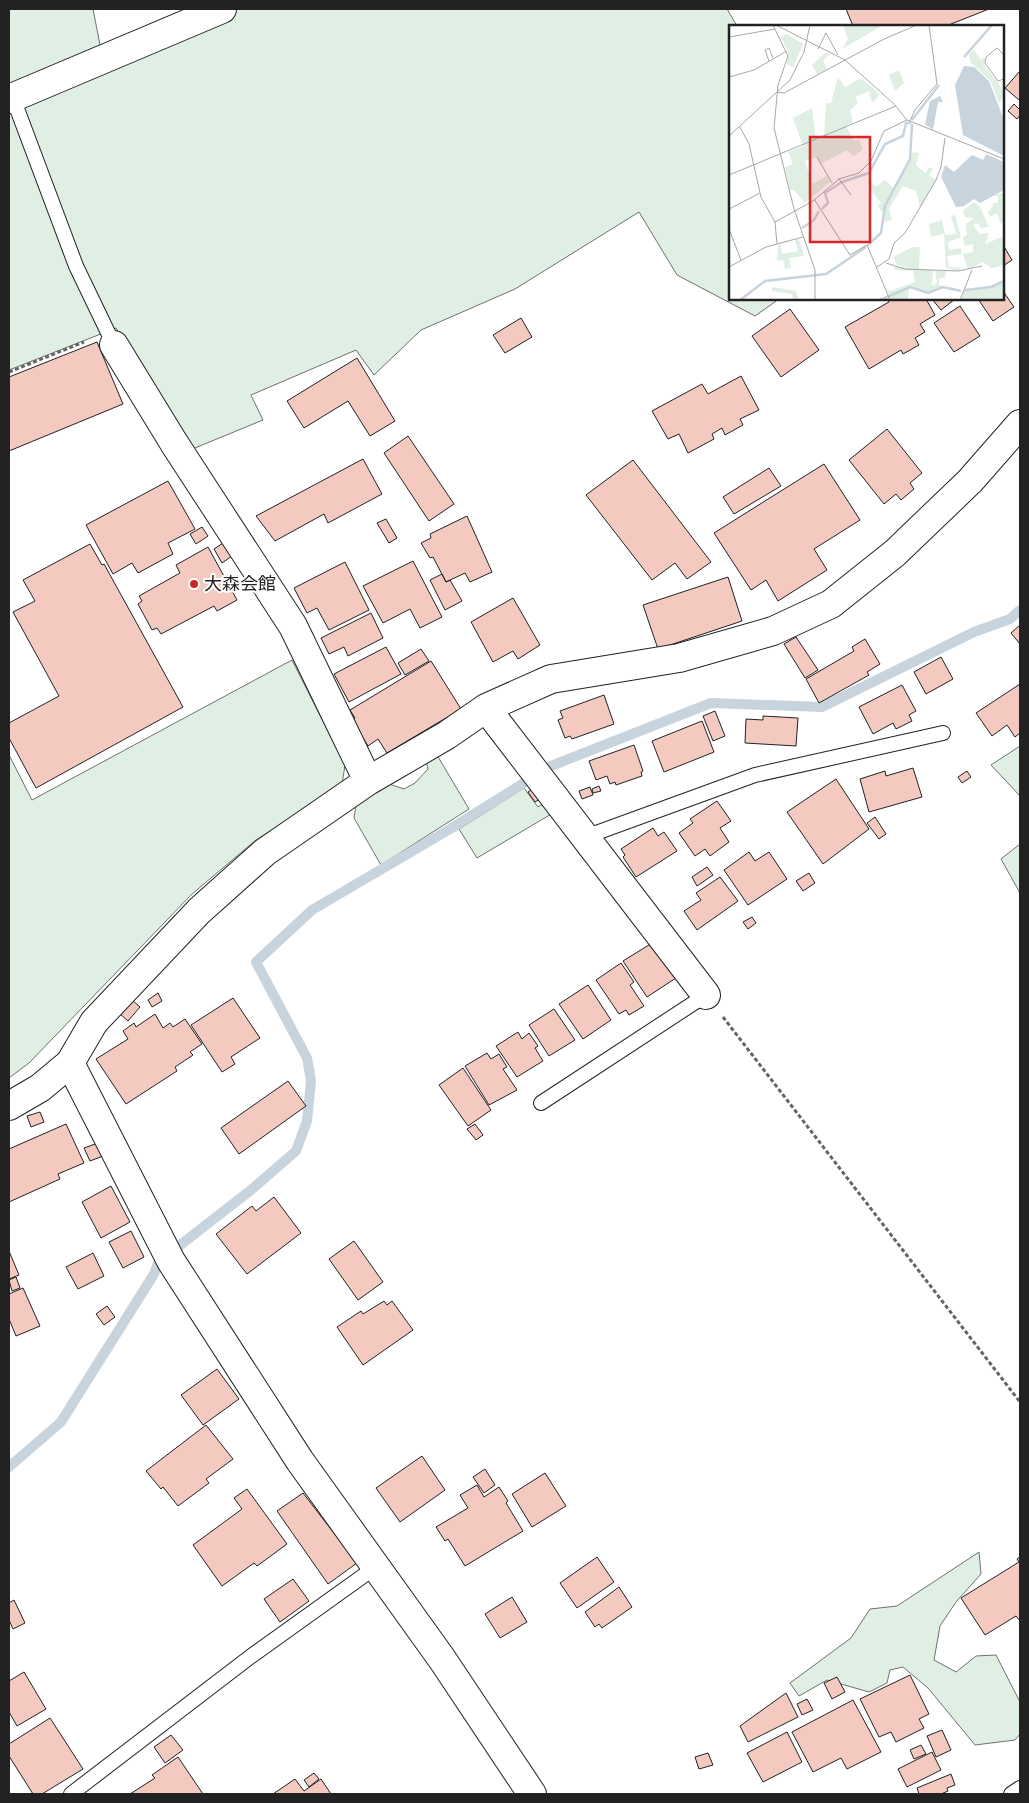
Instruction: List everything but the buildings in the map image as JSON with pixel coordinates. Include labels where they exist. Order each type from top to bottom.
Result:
[{"type":"street","points":[[11,98],[222,9]]},
{"type":"street","points":[[111,339],[174,442],[293,626],[368,781]]},
{"type":"street","points":[[9,1106],[40,1088],[70,1063],[94,1022],[198,911],[265,852],[368,781],[486,708],[551,680],[678,658],[773,631],[831,604],[909,540],[970,481],[1020,424]]},
{"type":"street","points":[[486,708],[706,995]]},
{"type":"street","points":[[70,1063],[171,1261],[300,1461],[377,1566],[532,1794]]},
{"type":"lane","points":[[11,98],[76,266],[111,339]]},
{"type":"lane","points":[[585,837],[755,775],[943,734]]},
{"type":"lane","points":[[541,1103],[706,995]]},
{"type":"lane","points":[[71,1794],[250,1657],[377,1566]]},
{"type":"lane","points":[[1011,1794],[1020,1788]]},
{"type":"path","points":[[9,372],[111,339]]},
{"type":"path","points":[[706,995],[1020,1402]]},
{"type":"green space","points":[[9,9],[93,9],[102,55],[216,9],[727,9],[736,25],[729,25],[729,300],[778,300],[755,316],[677,275],[639,212],[515,289],[421,330],[374,375],[356,350],[251,395],[263,420],[190,450],[116,328],[9,370]]},
{"type":"green space","points":[[292,660],[345,765],[342,785],[256,840],[192,894],[29,1063],[9,1078],[9,755],[32,800]]},
{"type":"green space","points":[[1020,746],[1020,796],[991,765]]},
{"type":"green space","points":[[437,755],[469,809],[381,865],[354,818],[356,805],[389,784],[404,789],[415,783],[428,769],[426,761]]},
{"type":"green space","points":[[524,788],[538,807],[546,802],[553,813],[477,858],[459,829]]},
{"type":"green space","points":[[1020,844],[1020,893],[1001,859]]},
{"type":"green space","points":[[979,1552],[981,1574],[956,1602],[940,1626],[934,1660],[956,1672],[976,1656],[996,1655],[1020,1702],[1020,1734],[1015,1740],[975,1745],[928,1688],[903,1667],[890,1670],[887,1683],[869,1692],[827,1680],[799,1696],[790,1683],[851,1638],[870,1609],[897,1606]]},
{"type":"waterway","points":[[179,1246],[251,1190],[296,1151],[307,1121],[311,1081],[307,1058],[256,962],[312,910],[450,829],[551,766],[711,703],[822,707],[974,632],[1010,619],[1020,610]]},
{"type":"waterway","points":[[9,1467],[61,1422],[154,1274],[158,1263]]},
{"type":"place","name":"大森会館","points":[[194,584]]}]
